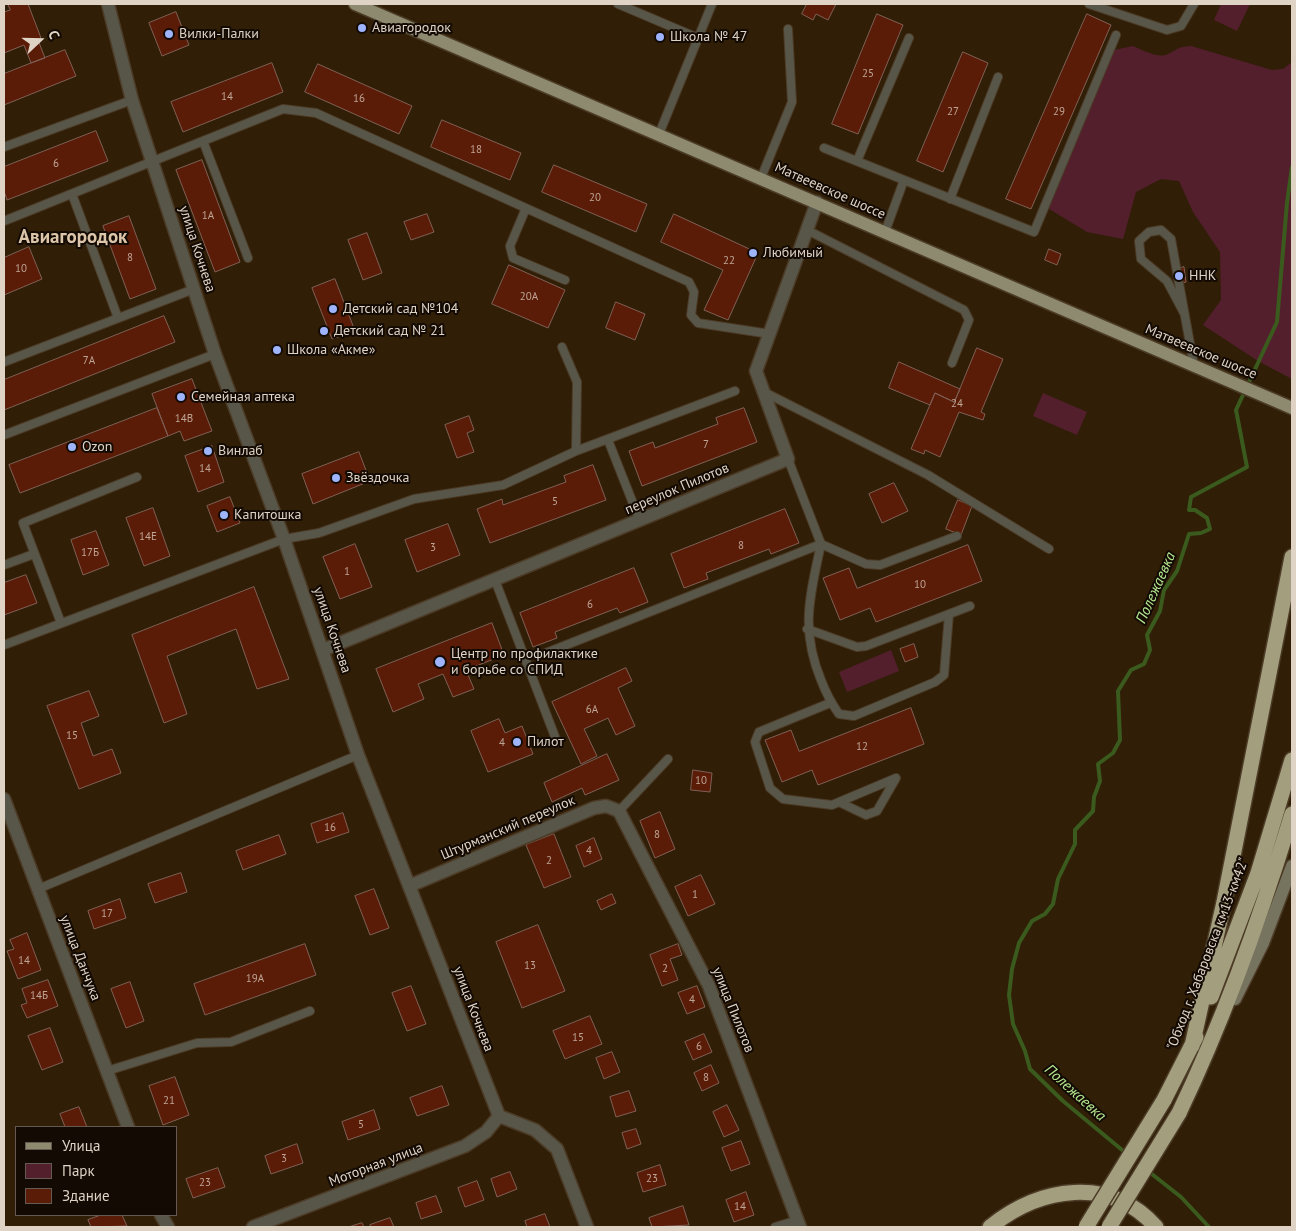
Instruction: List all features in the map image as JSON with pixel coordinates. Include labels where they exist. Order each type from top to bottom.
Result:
[{"type":"highway","points":[[1192,1046],[1224,902],[1292,557]]},
{"type":"highway","name":"\"Обход г. Хабаровска км13-км42\"","points":[[1086,1227],[1164,1100],[1192,1046],[1258,873],[1292,760]]},
{"type":"highway","points":[[1109,1227],[1179,1113],[1208,1053],[1274,872],[1292,814]]},
{"type":"highway","points":[[990,1227],[1005,1215],[1034,1200],[1063,1192],[1108,1196],[1137,1210],[1156,1227]]},
{"type":"main road","name":"Матвеевское шоссе","points":[[355,4],[1291,407]]},
{"type":"main road","points":[[1208,1053],[1262,943],[1292,866]]},
{"type":"street","name":"улица Кочнева","points":[[108,4],[132,100],[215,354],[284,539],[358,755],[500,1116]]},
{"type":"street","points":[[788,459],[756,371],[817,202]]},
{"type":"street","name":"переулок Пилотов","points":[[323,650],[788,459]]},
{"type":"street","name":"улица Данчука","points":[[4,799],[128,1126]]},
{"type":"street","name":"Штурманский переулок","points":[[409,886],[594,808],[606,806],[619,811]]},
{"type":"street","name":"улица Пилотов","points":[[619,811],[709,986],[799,1223]]},
{"type":"street","points":[[500,1116],[535,1130],[557,1149],[588,1227]]},
{"type":"street","name":"Моторная улица","points":[[253,1227],[465,1146],[486,1132],[500,1116]]},
{"type":"lane","points":[[618,4],[698,38]]},
{"type":"lane","points":[[659,134],[712,4]]},
{"type":"lane","points":[[1089,4],[1167,30],[1181,26],[1194,4]]},
{"type":"lane","points":[[760,178],[792,102],[788,30]]},
{"type":"lane","points":[[824,148],[1034,232],[1116,35]]},
{"type":"lane","points":[[857,161],[909,38]]},
{"type":"lane","points":[[950,199],[998,77]]},
{"type":"lane","points":[[4,147],[132,100]]},
{"type":"lane","points":[[4,221],[153,162],[174,151],[283,109],[316,113],[689,282],[694,292],[691,315],[698,323],[770,334]]},
{"type":"lane","points":[[202,141],[248,258]]},
{"type":"lane","points":[[885,232],[904,180]]},
{"type":"lane","points":[[72,194],[118,318]]},
{"type":"lane","points":[[526,208],[510,246],[513,258],[565,280]]},
{"type":"lane","points":[[807,230],[964,310],[969,320],[952,363]]},
{"type":"lane","points":[[1184,313],[1166,282],[1141,259],[1140,241],[1149,232],[1161,230],[1171,239],[1194,366]]},
{"type":"lane","points":[[4,362],[194,289]]},
{"type":"lane","points":[[562,347],[578,382],[576,451]]},
{"type":"lane","points":[[4,435],[215,354]]},
{"type":"lane","points":[[4,645],[284,539],[319,533],[414,499],[503,485],[576,451],[735,391]]},
{"type":"lane","points":[[764,392],[928,475],[1049,549]]},
{"type":"lane","points":[[608,440],[640,521]]},
{"type":"lane","points":[[788,459],[821,544],[810,598],[807,629],[812,658],[830,703],[839,714],[854,716],[935,682],[944,675],[949,614]]},
{"type":"lane","points":[[61,623],[23,523],[137,477]]},
{"type":"lane","points":[[546,653],[821,544],[866,564],[880,565],[957,536]]},
{"type":"lane","points":[[4,565],[34,554]]},
{"type":"lane","points":[[495,580],[557,742]]},
{"type":"lane","points":[[807,629],[857,647],[866,646],[970,606]]},
{"type":"lane","points":[[830,703],[759,732],[755,742],[770,788],[783,799],[832,805],[841,803],[896,778],[877,811],[866,815],[841,803]]},
{"type":"lane","points":[[38,889],[358,755]]},
{"type":"lane","points":[[619,811],[668,759]]},
{"type":"lane","points":[[107,1071],[197,1043],[231,1042],[310,1011]]},
{"type":"lane","points":[[775,1227],[799,1223]]},
{"type":"green space","points":[[1221,4],[1250,4],[1237,31],[1214,20]]},
{"type":"green space","points":[[1133,46],[1150,53],[1164,55],[1180,48],[1191,46],[1272,70],[1283,69],[1292,62],[1292,379],[1258,361],[1203,325],[1221,300],[1220,252],[1193,212],[1179,181],[1161,179],[1136,192],[1123,239],[1087,232],[1046,207],[1114,50]]},
{"type":"green space","points":[[1043,393],[1087,412],[1077,435],[1033,416]]},
{"type":"green space","points":[[891,650],[899,671],[847,692],[839,672]]},
{"type":"building","points":[[8,4],[28,4],[41,38],[38,40],[45,58],[31,63],[24,45],[4,53],[4,12],[10,10]]},
{"type":"building","points":[[807,4],[836,4],[828,20],[816,14],[813,20],[802,14]]},
{"type":"building","name":"Вилки-Палки","points":[[176,12],[189,45],[162,56],[149,23]]},
{"type":"building","points":[[877,14],[903,25],[858,134],[832,124]]},
{"type":"building","points":[[1087,14],[1111,25],[1031,209],[1006,199]]},
{"type":"building","points":[[65,50],[76,76],[4,105],[4,74]]},
{"type":"building","points":[[963,52],[988,63],[943,172],[917,161]]},
{"type":"building","points":[[272,63],[283,92],[183,132],[171,102]]},
{"type":"building","points":[[318,64],[412,106],[399,134],[305,92]]},
{"type":"building","points":[[442,120],[521,153],[510,180],[431,147]]},
{"type":"building","points":[[96,131],[108,161],[7,200],[4,191],[4,167]]},
{"type":"building","points":[[202,160],[240,262],[215,272],[176,170]]},
{"type":"building","points":[[554,165],[647,204],[636,232],[542,192]]},
{"type":"building","points":[[427,214],[434,232],[411,240],[404,222]]},
{"type":"building","points":[[674,214],[758,253],[728,320],[704,310],[723,270],[661,242]]},
{"type":"building","points":[[129,216],[156,289],[130,299],[103,226]]},
{"type":"building","points":[[367,233],[382,273],[363,280],[348,240]]},
{"type":"building","points":[[29,247],[42,279],[4,295],[4,258]]},
{"type":"building","points":[[1049,249],[1061,254],[1057,265],[1045,260]]},
{"type":"building","points":[[509,265],[565,290],[548,328],[492,304]]},
{"type":"building","points":[[1184,267],[1186,282],[1180,284],[1177,269]]},
{"type":"building","name":"Детский сад №104","points":[[335,279],[355,331],[332,339],[312,288]]},
{"type":"building","points":[[616,302],[645,314],[635,340],[606,328]]},
{"type":"building","points":[[164,316],[175,342],[4,410],[4,380]]},
{"type":"building","points":[[977,348],[1003,359],[981,412],[985,414],[983,420],[959,412],[940,457],[925,450],[924,454],[911,449],[935,393],[954,402]]},
{"type":"building","points":[[899,362],[960,389],[954,402],[935,393],[930,405],[889,388]]},
{"type":"building","points":[[192,379],[212,431],[184,441],[180,431],[168,436],[152,394]]},
{"type":"building","points":[[157,408],[168,436],[20,493],[9,465]]},
{"type":"building","points":[[744,408],[757,442],[642,486],[629,451],[653,442],[655,448],[718,424],[716,418]]},
{"type":"building","points":[[469,416],[474,430],[467,433],[474,452],[457,458],[445,425]]},
{"type":"building","points":[[212,446],[224,482],[198,492],[185,456]]},
{"type":"building","name":"Звёздочка","points":[[359,452],[370,481],[313,504],[302,474]]},
{"type":"building","points":[[593,465],[606,500],[490,543],[477,509],[502,499],[503,505],[566,482],[564,476]]},
{"type":"building","points":[[894,483],[908,511],[882,523],[869,494]]},
{"type":"building","name":"Капитошка","points":[[230,497],[240,523],[217,532],[207,506]]},
{"type":"building","points":[[958,500],[972,506],[961,535],[946,529]]},
{"type":"building","points":[[153,508],[170,556],[144,566],[126,518]]},
{"type":"building","points":[[785,509],[799,543],[771,554],[769,549],[706,573],[708,579],[684,588],[671,554]]},
{"type":"building","points":[[448,524],[460,555],[417,572],[405,540]]},
{"type":"building","points":[[96,531],[109,565],[83,575],[71,540]]},
{"type":"building","points":[[355,544],[372,587],[340,599],[323,557]]},
{"type":"building","points":[[968,545],[982,581],[876,622],[870,608],[840,620],[823,578],[849,568],[857,588]]},
{"type":"building","points":[[634,568],[648,602],[620,613],[617,608],[555,632],[557,638],[533,647],[520,613]]},
{"type":"building","points":[[26,575],[37,603],[4,615],[4,583]]},
{"type":"building","points":[[254,587],[289,679],[257,689],[236,629],[167,656],[187,714],[164,723],[132,635]]},
{"type":"building","name":"Центр по профилактике и борьбе со СПИД","points":[[492,623],[504,655],[466,670],[474,689],[453,697],[443,674],[418,684],[424,699],[393,712],[376,669]]},
{"type":"building","points":[[914,644],[918,657],[905,662],[900,649]]},
{"type":"building","points":[[626,668],[632,681],[618,688],[635,726],[616,735],[608,718],[584,729],[597,756],[581,764],[552,702]]},
{"type":"building","points":[[89,691],[99,716],[81,723],[93,756],[112,749],[121,773],[79,789],[47,706]]},
{"type":"building","points":[[911,708],[924,744],[818,785],[812,770],[782,782],[765,740],[791,730],[799,751]]},
{"type":"building","points":[[499,719],[505,733],[522,726],[533,754],[488,772],[471,731]]},
{"type":"building","points":[[607,754],[619,780],[585,795],[582,788],[552,802],[544,783]]},
{"type":"building","points":[[693,770],[712,773],[710,792],[691,790]]},
{"type":"building","points":[[660,812],[675,849],[655,858],[640,821]]},
{"type":"building","points":[[343,813],[349,832],[317,843],[311,824]]},
{"type":"building","points":[[554,834],[571,877],[544,888],[526,845]]},
{"type":"building","points":[[279,835],[286,854],[243,870],[236,851]]},
{"type":"building","points":[[594,838],[602,859],[584,867],[576,846]]},
{"type":"building","points":[[181,873],[187,892],[155,903],[148,884]]},
{"type":"building","points":[[701,875],[715,904],[688,916],[675,887]]},
{"type":"building","points":[[374,889],[389,928],[370,935],[355,896]]},
{"type":"building","points":[[612,894],[616,903],[601,910],[597,901]]},
{"type":"building","points":[[120,899],[126,918],[94,929],[88,911]]},
{"type":"building","points":[[538,925],[565,991],[522,1008],[496,942]]},
{"type":"building","points":[[27,933],[41,970],[18,979],[7,951],[14,949],[10,940]]},
{"type":"building","points":[[305,944],[316,975],[205,1015],[194,984]]},
{"type":"building","points":[[678,944],[682,955],[670,959],[678,980],[662,986],[650,955]]},
{"type":"building","points":[[48,980],[58,1006],[27,1018],[21,1005],[27,1003],[22,989]]},
{"type":"building","points":[[130,982],[144,1021],[126,1028],[111,989]]},
{"type":"building","points":[[411,986],[426,1024],[407,1031],[392,993]]},
{"type":"building","points":[[697,986],[705,1007],[687,1014],[678,993]]},
{"type":"building","points":[[590,1016],[602,1044],[565,1059],[553,1031]]},
{"type":"building","points":[[50,1028],[63,1062],[42,1070],[28,1036]]},
{"type":"building","points":[[704,1034],[712,1052],[693,1060],[685,1042]]},
{"type":"building","points":[[612,1052],[620,1072],[604,1079],[596,1058]]},
{"type":"building","points":[[711,1065],[719,1083],[702,1091],[694,1073]]},
{"type":"building","points":[[175,1077],[189,1115],[163,1125],[149,1086]]},
{"type":"building","points":[[442,1086],[449,1105],[417,1116],[410,1098]]},
{"type":"building","points":[[629,1091],[636,1111],[616,1117],[610,1097]]},
{"type":"building","points":[[727,1105],[739,1130],[724,1137],[713,1112]]},
{"type":"building","points":[[79,1107],[87,1126],[65,1126],[60,1114]]},
{"type":"building","points":[[374,1110],[380,1129],[348,1140],[342,1122]]},
{"type":"building","points":[[636,1129],[641,1144],[627,1149],[622,1133]]},
{"type":"building","points":[[741,1141],[750,1164],[731,1171],[722,1148]]},
{"type":"building","points":[[297,1144],[303,1163],[271,1174],[265,1156]]},
{"type":"building","points":[[660,1165],[666,1185],[643,1192],[637,1173]]},
{"type":"building","points":[[218,1168],[225,1187],[193,1198],[186,1179]]},
{"type":"building","points":[[510,1172],[517,1189],[497,1197],[491,1179]]},
{"type":"building","points":[[477,1181],[484,1200],[465,1207],[458,1188]]},
{"type":"building","points":[[746,1192],[754,1215],[734,1222],[726,1200]]},
{"type":"building","points":[[436,1196],[442,1212],[421,1219],[416,1203]]},
{"type":"building","points":[[683,1206],[689,1225],[652,1227],[649,1218]]},
{"type":"building","points":[[545,1214],[550,1227],[527,1227],[525,1221]]},
{"type":"building","points":[[98,1216],[122,1216],[127,1226],[91,1227],[88,1220]]},
{"type":"building","points":[[390,1218],[394,1227],[370,1227],[370,1225]]},
{"type":"building","points":[[362,1223],[364,1227],[349,1227]]},
{"type":"waterway","name":"Полежаевка","points":[[1127,1154],[1063,1101],[1030,1069],[1025,1051],[1013,1024],[1009,995],[1012,969],[1019,943],[1032,921],[1045,914],[1053,904],[1058,879],[1075,844],[1075,830],[1093,811],[1094,797],[1100,781],[1098,764],[1113,753],[1120,740],[1118,691],[1131,670],[1144,664],[1150,650],[1147,635],[1160,611],[1164,590],[1177,571],[1189,534],[1201,533],[1210,529],[1207,518],[1195,510],[1189,510],[1191,497],[1247,467],[1236,410],[1277,322],[1287,203],[1292,167]]},
{"type":"waterway","name":"Полежаевка","points":[[1148,1171],[1181,1197],[1209,1227]]},
{"type":"place","name":"Авиагородок","points":[[362,28]]},
{"type":"place","name":"Вилки-Палки","points":[[169,34]]},
{"type":"place","name":"Школа № 47","points":[[660,37]]},
{"type":"place","name":"Любимый","points":[[753,253]]},
{"type":"place","name":"ННК","points":[[1179,276]]},
{"type":"place","name":"Детский сад №104","points":[[333,309]]},
{"type":"place","name":"Детский сад № 21","points":[[324,331]]},
{"type":"place","name":"Школа «Акме»","points":[[277,350]]},
{"type":"place","name":"Семейная аптека","points":[[181,397]]},
{"type":"place","name":"Ozon","points":[[72,447]]},
{"type":"place","name":"Винлаб","points":[[208,451]]},
{"type":"place","name":"Звёздочка","points":[[336,478]]},
{"type":"place","name":"Капитошка","points":[[224,515]]},
{"type":"place","name":"Центр по профилактике и борьбе со СПИД","points":[[440,662]]},
{"type":"place","name":"Пилот","points":[[517,742]]},
{"type":"district","name":"Авиагородок","points":[[73,238]]}]
